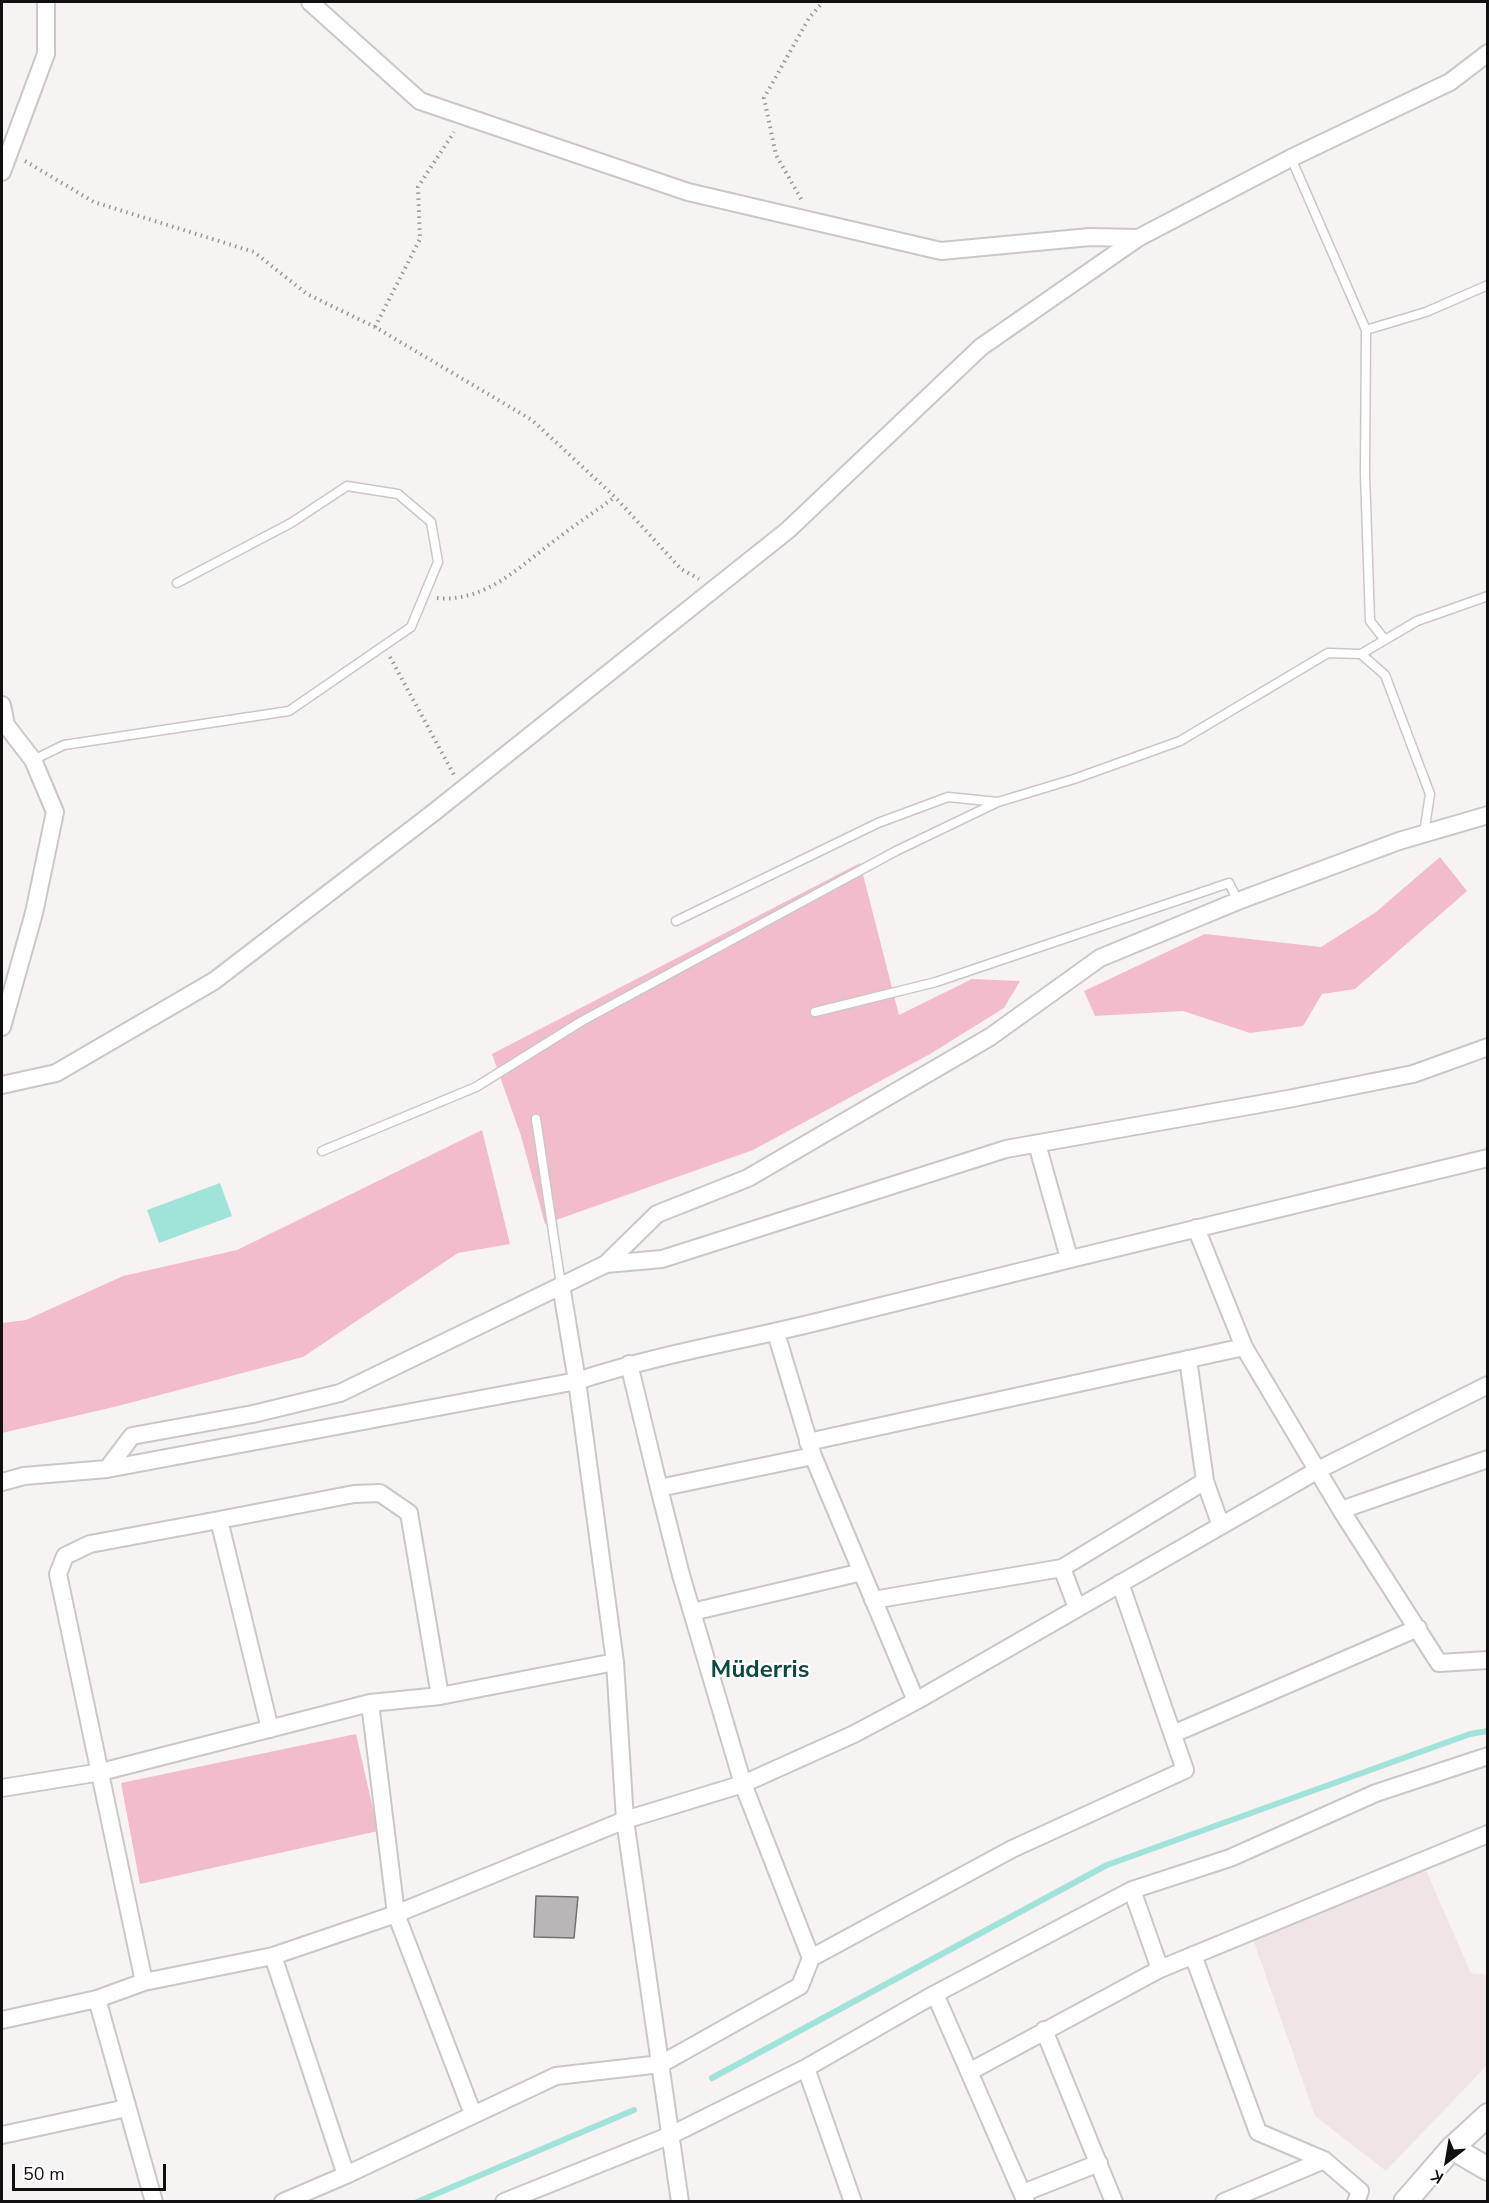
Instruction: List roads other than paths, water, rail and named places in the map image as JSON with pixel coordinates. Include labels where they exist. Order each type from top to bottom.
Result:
[{"type":"main road","points":[[1405,2202],[1452,2148],[1488,2115]]},
{"type":"main road","points":[[1452,2148],[1488,2169]]},
{"type":"street","points":[[2,172],[7,153],[46,54],[46,2]]},
{"type":"street","points":[[310,2],[420,101],[688,192],[941,251],[1090,237],[1138,238]]},
{"type":"street","points":[[2,1085],[56,1073],[214,981],[462,789],[788,530],[981,347],[1138,238],[1291,158],[1450,82],[1488,53]]},
{"type":"street","points":[[2,705],[4,725],[33,760],[55,812],[34,913],[2,1027]]},
{"type":"street","points":[[107,1469],[132,1436],[253,1414],[340,1394],[606,1264],[657,1214],[748,1178],[990,1037],[1100,958],[1238,901],[1424,834],[1488,816]]},
{"type":"street","points":[[606,1264],[662,1259],[1006,1149],[1288,1099],[1413,1074],[1488,1047]]},
{"type":"street","points":[[1037,1144],[1069,1258]]},
{"type":"street","points":[[2,1482],[24,1476],[107,1469],[577,1381],[629,1364],[776,1333],[1069,1258],[1488,1158]]},
{"type":"street","points":[[1196,1228],[1244,1347],[1341,1510],[1439,1663],[1488,1660]]},
{"type":"street","points":[[561,1285],[577,1381],[615,1662],[625,1820],[680,2202]]},
{"type":"street","points":[[776,1333],[811,1449],[916,1701]]},
{"type":"street","points":[[659,1488],[811,1449],[1244,1347]]},
{"type":"street","points":[[1188,1359],[1205,1481],[1221,1526]]},
{"type":"street","points":[[629,1364],[692,1612],[743,1784],[811,1958]]},
{"type":"street","points":[[2,2020],[97,1999],[144,1982],[273,1956],[396,1914],[625,1820],[743,1784],[854,1734],[916,1701],[1318,1470],[1488,1385]]},
{"type":"street","points":[[1341,1510],[1488,1459]]},
{"type":"street","points":[[873,1600],[1062,1568],[1205,1481]]},
{"type":"street","points":[[144,1982],[58,1574],[65,1556],[90,1544],[354,1494],[380,1493],[409,1513],[440,1696]]},
{"type":"street","points":[[219,1520],[270,1729]]},
{"type":"street","points":[[1062,1568],[1077,1608]]},
{"type":"street","points":[[692,1612],[861,1572]]},
{"type":"street","points":[[283,2202],[346,2175],[556,2076],[661,2064],[800,1986],[811,1958],[1012,1849],[1185,1770],[1120,1583]]},
{"type":"street","points":[[1173,1734],[1418,1628]]},
{"type":"street","points":[[2,1788],[101,1772],[370,1703],[440,1696],[615,1662]]},
{"type":"street","points":[[370,1703],[396,1914],[473,2114]]},
{"type":"street","points":[[504,2202],[671,2135],[806,2068],[935,1994],[1132,1890],[1230,1858],[1376,1793],[1488,1756]]},
{"type":"street","points":[[969,2072],[1160,1969],[1488,1834]]},
{"type":"street","points":[[1132,1890],[1160,1969]]},
{"type":"street","points":[[1193,1955],[1258,2132],[1324,2160],[1360,2191],[1356,2202]]},
{"type":"street","points":[[273,1956],[346,2175]]},
{"type":"street","points":[[935,1994],[1024,2197],[1098,2163]]},
{"type":"street","points":[[97,1999],[154,2202]]},
{"type":"street","points":[[1044,2030],[1114,2202]]},
{"type":"street","points":[[806,2068],[854,2202]]},
{"type":"street","points":[[2,2135],[128,2108]]},
{"type":"street","points":[[1224,2202],[1324,2160]]},
{"type":"lane","points":[[1291,158],[1366,330],[1365,474],[1371,621],[1385,640]]},
{"type":"lane","points":[[1366,330],[1426,312],[1488,285]]},
{"type":"lane","points":[[33,760],[64,745],[289,711],[411,627],[438,562],[431,522],[398,494],[347,486],[291,523],[177,583]]},
{"type":"lane","points":[[322,1151],[476,1087],[582,1021],[896,852],[998,802],[1074,779],[1180,741],[1328,653],[1361,654],[1417,621],[1488,596]]},
{"type":"lane","points":[[1361,654],[1385,675],[1430,794],[1424,834]]},
{"type":"lane","points":[[676,921],[878,823],[948,797],[998,802]]},
{"type":"lane","points":[[815,1012],[936,982],[1229,883],[1238,901]]},
{"type":"lane","points":[[536,1119],[561,1285]]},
{"type":"water","points":[[220,1183],[232,1216],[159,1243],[147,1210]]},
{"type":"waterway","points":[[712,2078],[1107,1865],[1470,1734],[1488,1731]]},
{"type":"waterway","points":[[417,2202],[634,2110]]},
{"type":"district","name":"Müderris","points":[[760,1671]]}]
